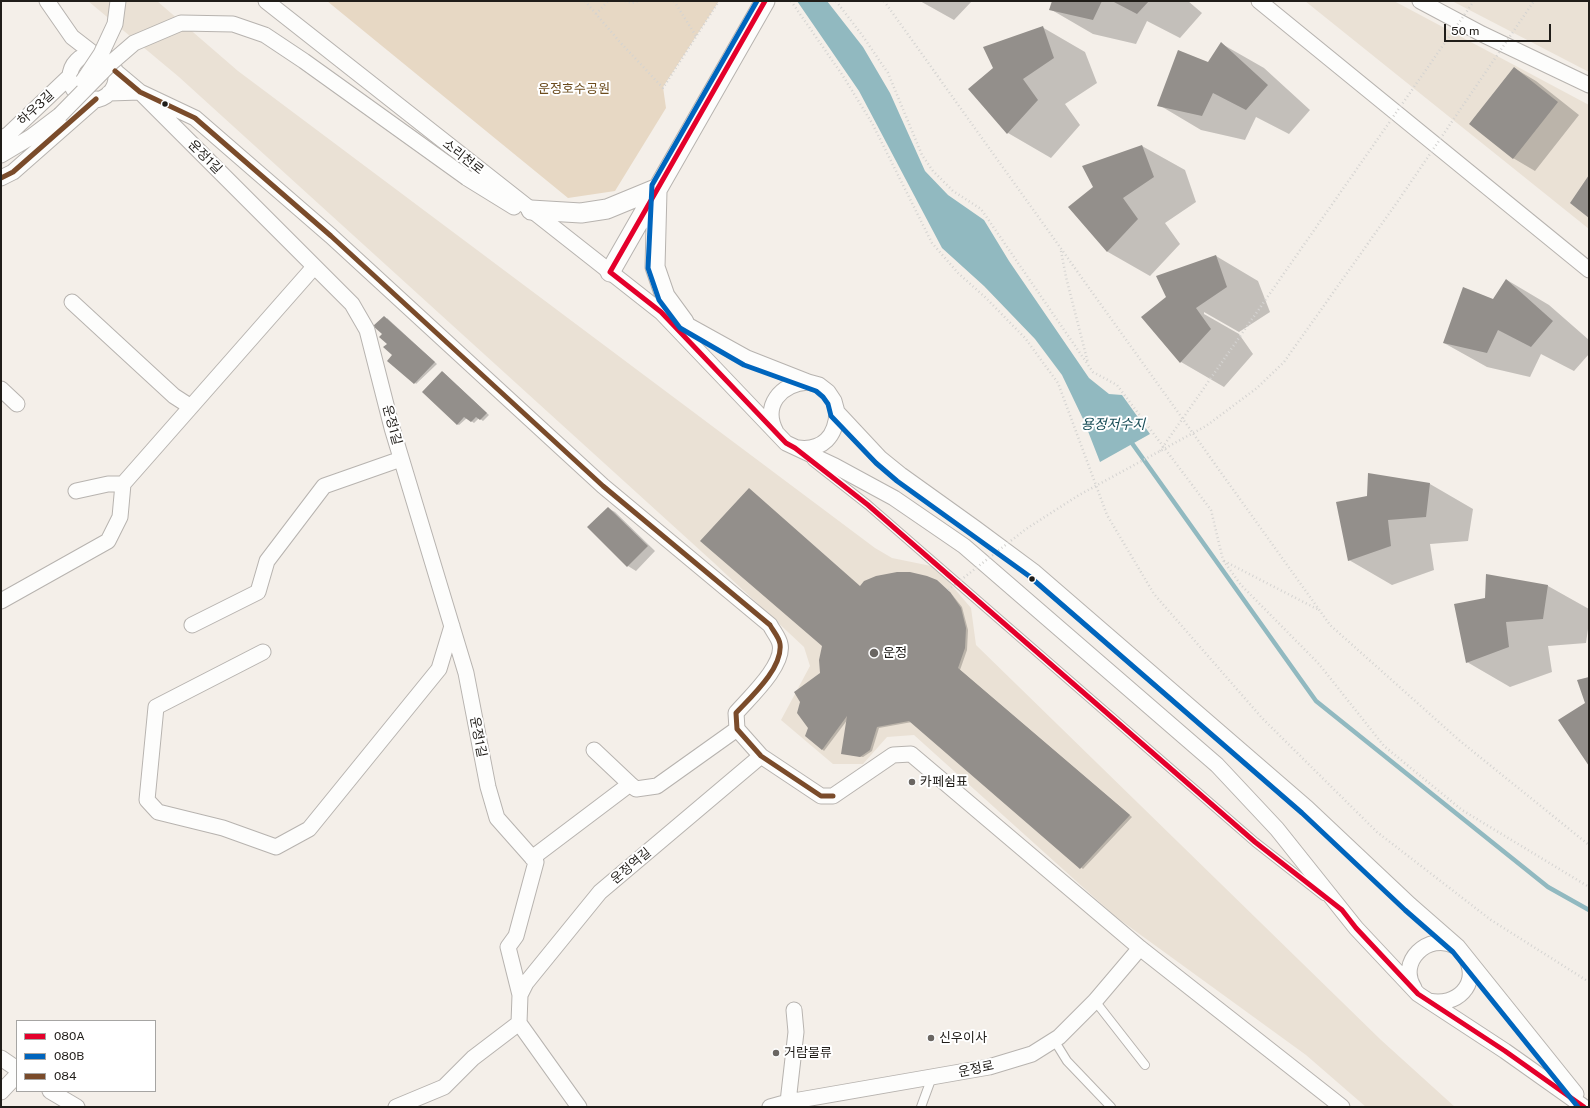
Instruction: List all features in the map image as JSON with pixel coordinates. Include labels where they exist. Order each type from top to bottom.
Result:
[{"type":"street","points":[[47,1],[72,37],[94,54]]},
{"type":"street","points":[[60,114],[101,54],[115,24],[118,1]]},
{"type":"street","name":"소리천로","points":[[266,1],[661,312]]},
{"type":"street","points":[[1259,1],[1589,270]]},
{"type":"street","points":[[1420,1],[1482,34],[1589,85]]},
{"type":"street","points":[[610,272],[762,6]]},
{"type":"street","points":[[1,155],[31,137],[60,114],[112,62],[134,43],[181,23],[233,24],[265,35],[304,61],[467,178],[577,246]]},
{"type":"street","points":[[72,37],[72,84],[75,91],[88,99],[96,99],[109,93],[114,86],[116,79],[115,71],[108,59],[102,56],[94,54],[87,55],[81,58],[73,69]]},
{"type":"street","name":"하우3길","points":[[1,139],[8,134],[73,69]]},
{"type":"street","name":"운정1길","points":[[115,71],[140,92],[352,304],[367,330],[392,428],[466,673],[488,787],[497,818],[532,858]]},
{"type":"street","points":[[109,93],[140,92],[195,118],[331,236],[603,486],[770,625],[780,644],[780,657],[769,674],[736,713],[737,729],[762,756],[821,796],[833,796],[893,755],[911,754],[1140,948],[1342,1107]]},
{"type":"street","points":[[1,178],[13,172],[96,99]]},
{"type":"street","points":[[531,210],[581,213],[607,209],[658,188]]},
{"type":"street","points":[[658,188],[655,267],[665,296],[684,322]]},
{"type":"street","points":[[1,602],[108,541],[120,518],[123,484],[314,267]]},
{"type":"street","points":[[72,302],[174,396],[191,407]]},
{"type":"street","points":[[661,312],[684,322],[748,358],[819,385],[828,392],[834,401],[837,412],[837,424],[832,434],[825,442],[816,447],[806,449],[795,448]]},
{"type":"street","points":[[661,312],[786,443],[835,466],[894,498],[964,546],[1217,765],[1277,829],[1356,928],[1422,997],[1505,1051],[1584,1107]]},
{"type":"street","points":[[778,436],[773,427],[771,416],[772,406],[778,396],[786,388],[796,383],[808,382]]},
{"type":"street","points":[[1,389],[17,404]]},
{"type":"street","points":[[837,412],[880,458],[1033,571],[1307,808],[1461,951],[1587,1107]]},
{"type":"street","points":[[192,625],[258,592],[267,561],[324,486],[401,459]]},
{"type":"street","points":[[76,491],[108,484],[123,484]]},
{"type":"street","points":[[263,652],[156,707],[147,800],[158,812],[223,828],[276,847],[309,829],[439,669],[452,626]]},
{"type":"street","points":[[594,750],[636,789],[657,786],[737,729]]},
{"type":"street","name":"운정역길","points":[[520,995],[526,983],[600,892],[762,756]]},
{"type":"street","points":[[579,1107],[520,1023],[520,995],[508,947],[516,936],[536,862],[532,858],[630,784]]},
{"type":"street","points":[[1444,942],[1461,951],[1469,963],[1470,973],[1468,983],[1463,991],[1456,998],[1446,1002],[1436,1002],[1422,997],[1413,985],[1410,976],[1410,966],[1414,956],[1429,944],[1444,942]]},
{"type":"street","name":"운정로","points":[[777,1105],[989,1067],[1032,1054],[1059,1037],[1095,1001],[1140,948]]},
{"type":"street","points":[[777,1105],[796,1032],[794,1010]]},
{"type":"street","points":[[396,1107],[444,1087],[473,1058],[520,1023]]},
{"type":"street","points":[[1,1058],[16,1068]]},
{"type":"street","points":[[1,1092],[16,1076]]},
{"type":"street","points":[[52,1092],[77,1107]]},
{"type":"lane","points":[[795,448],[868,505],[1255,842],[1342,910]]},
{"type":"lane","points":[[1095,1001],[1146,1065]]},
{"type":"lane","points":[[1054,1040],[1067,1061],[1111,1107]]},
{"type":"lane","points":[[920,1107],[932,1077]]},
{"type":"path","points":[[585,1],[619,41],[663,88],[719,1]]},
{"type":"path","points":[[596,14],[608,1]]},
{"type":"path","points":[[625,1],[632,3],[638,1]]},
{"type":"path","points":[[674,1],[696,36]]},
{"type":"path","points":[[791,1],[843,76],[872,124],[932,243],[958,273],[986,298],[1025,338],[1058,383],[1107,515],[1154,594],[1262,718],[1377,832],[1491,920],[1589,982]]},
{"type":"path","points":[[836,1],[862,34],[888,73],[922,155],[933,171],[953,191],[981,209],[1094,372],[1118,385],[1211,510],[1224,560],[1241,584],[1320,664],[1384,746],[1462,810],[1589,887]]},
{"type":"path","points":[[884,1],[1330,625],[1460,741],[1589,845]]},
{"type":"path","points":[[1159,452],[1474,1]]},
{"type":"path","points":[[948,590],[1026,529],[1079,495],[1206,426],[1257,388],[1284,362],[1398,201],[1534,1]]},
{"type":"path","points":[[1061,249],[1066,277],[1089,365]]},
{"type":"path","points":[[1224,560],[1320,611]]},
{"type":"shaded area","points":[[88,1],[157,1],[238,71],[875,548],[892,558],[936,567],[971,608],[976,645],[1381,1040],[1455,1107],[1366,1107],[1306,1055],[1116,917],[914,735],[887,737],[863,764],[833,764],[781,720],[810,666],[804,647],[713,562],[179,77]]},
{"type":"shaded area","points":[[1305,1],[1394,1],[1589,105],[1589,229]]},
{"type":"shaded area","points":[[1452,1],[1589,1],[1589,72]]},
{"type":"green space","name":"운정호수공원","points":[[327,1],[719,1],[663,87],[666,108],[615,191],[568,198]]},
{"type":"water","name":"용정저수지","points":[[797,1],[827,1],[863,47],[890,93],[925,171],[948,195],[984,220],[1009,261],[1089,378],[1109,394],[1122,395],[1150,434],[1100,462],[1084,421],[1062,375],[1035,339],[984,286],[942,248],[859,91]]},
{"type":"building","points":[[1052,1],[1102,1],[1093,20],[1049,10]]},
{"type":"building","points":[[1112,1],[1149,1],[1137,14]]},
{"type":"building","points":[[1043,26],[1054,58],[1023,79],[1038,100],[1007,134],[968,89],[993,68],[983,47]]},
{"type":"building","points":[[1221,42],[1268,85],[1246,110],[1213,93],[1202,116],[1157,106],[1178,50],[1208,62]]},
{"type":"building","points":[[1514,67],[1558,102],[1513,159],[1469,124]]},
{"type":"building","points":[[1142,145],[1154,177],[1123,198],[1138,219],[1107,252],[1068,207],[1093,187],[1082,166]]},
{"type":"building","points":[[1589,175],[1589,218],[1570,203]]},
{"type":"building","points":[[1216,255],[1227,287],[1196,308],[1211,329],[1180,363],[1141,317],[1166,297],[1156,276]]},
{"type":"building","points":[[1506,279],[1553,321],[1531,347],[1498,330],[1487,353],[1443,343],[1463,287],[1493,299]]},
{"type":"building","points":[[384,316],[435,362],[414,384],[387,361],[392,355],[383,347],[387,344],[379,337],[382,334],[373,326]]},
{"type":"building","points":[[442,371],[487,413],[480,420],[476,417],[471,422],[464,417],[457,425],[422,392]]},
{"type":"building","points":[[1368,473],[1430,483],[1426,517],[1388,520],[1391,546],[1348,561],[1336,502],[1367,496]]},
{"type":"building","points":[[749,488],[860,586],[864,581],[876,576],[897,572],[910,572],[937,580],[950,592],[961,608],[966,628],[965,648],[958,668],[1130,815],[1080,869],[909,721],[877,727],[870,750],[860,757],[841,754],[847,716],[822,750],[805,736],[808,728],[797,713],[800,702],[794,692],[820,673],[819,660],[822,646],[700,541]]},
{"type":"building","points":[[608,507],[648,546],[627,567],[587,527]]},
{"type":"building","points":[[1486,574],[1548,585],[1543,619],[1506,622],[1509,647],[1466,663],[1454,604],[1485,598]]},
{"type":"building","points":[[1589,677],[1589,766],[1558,720],[1585,703],[1577,680]]},
{"type":"waterway","points":[[1129,439],[1316,701],[1548,887],[1589,910]]},
{"type":"transit line","name":"080B","points":[[757,1],[652,185],[648,268],[659,300],[680,328],[744,365],[816,391],[828,404],[831,416],[876,463],[897,481],[1029,576],[1302,813],[1405,910],[1453,952],[1578,1107]]},
{"type":"transit line","name":"080A","points":[[765,1],[610,272],[661,312],[786,443],[795,448],[868,505],[1255,842],[1342,910],[1356,928],[1418,994],[1505,1051],[1584,1107]]},
{"type":"transit line","name":"084","points":[[115,71],[140,92],[195,118],[331,236],[603,486],[770,625],[779,641],[780,653],[765,682],[736,713],[737,729],[761,756],[821,796],[833,796]]},
{"type":"transit line","name":"084","points":[[1,178],[13,172],[96,99]]},
{"type":"place","name":"운정","points":[[874,653]]},
{"type":"place","name":"카페쉼표","points":[[912,782]]},
{"type":"place","name":"신우이사","points":[[931,1038]]},
{"type":"place","name":"거람물류","points":[[776,1053]]}]
